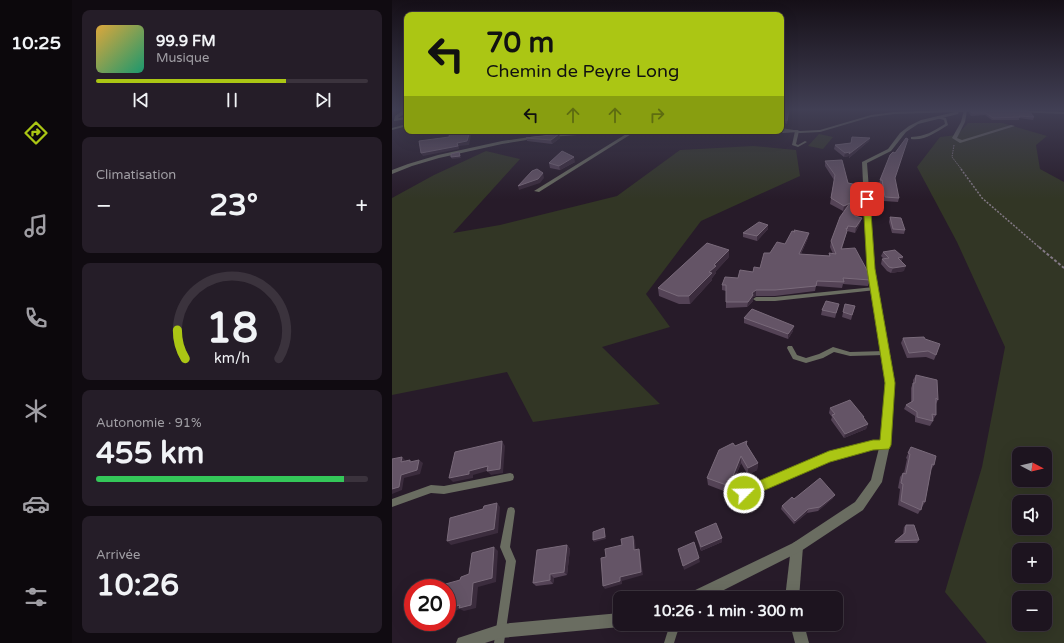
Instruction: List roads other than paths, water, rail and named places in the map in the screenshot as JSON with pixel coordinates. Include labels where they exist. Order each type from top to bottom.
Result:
[{"type":"street","points":[[392,172],[403,167],[440,156],[521,139]]},
{"type":"street","points":[[537,191],[621,139]]},
{"type":"street","points":[[708,591],[797,547],[859,506],[876,482],[885,445],[890,383],[874,289],[864,162],[870,158],[887,152],[898,139]]},
{"type":"street","points":[[956,139],[962,142],[972,139]]},
{"type":"street","points":[[793,591],[797,547]]},
{"type":"street","points":[[464,643],[613,621]]},
{"type":"street","points":[[799,631],[802,643]]},
{"type":"lane","points":[[795,139],[794,145],[798,146],[805,142]]},
{"type":"lane","points":[[756,300],[874,289]]},
{"type":"lane","points":[[790,348],[794,357],[806,361],[821,356],[833,349],[850,354],[886,353]]},
{"type":"lane","points":[[744,493],[829,456],[873,445],[885,445]]},
{"type":"lane","points":[[392,503],[431,489],[444,490],[510,478]]},
{"type":"lane","points":[[500,637],[511,561],[505,547],[510,511]]},
{"type":"lane","points":[[668,643],[672,631]]}]
